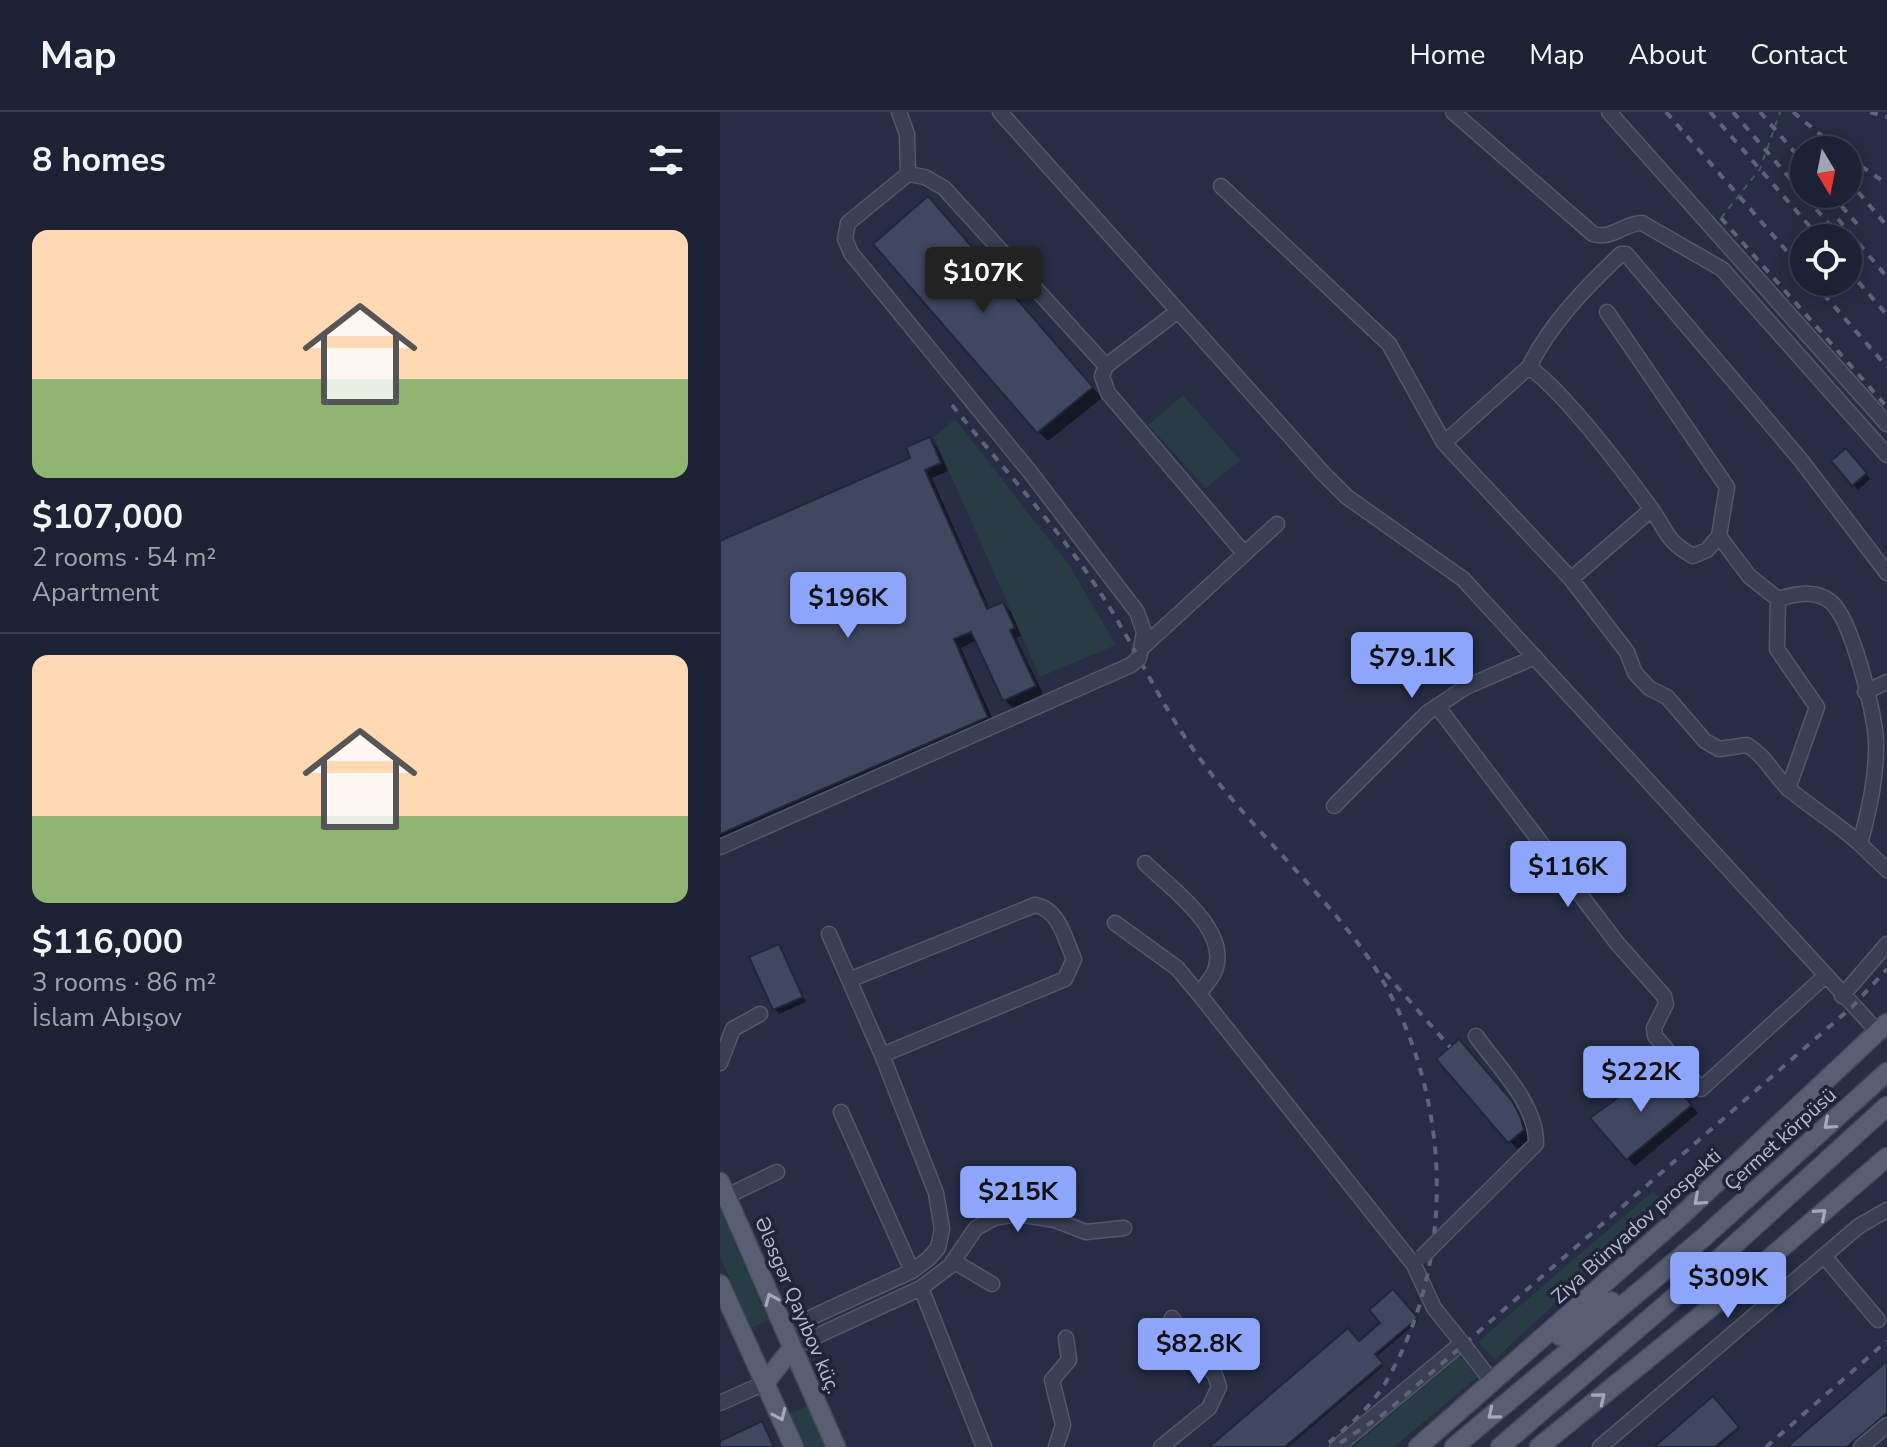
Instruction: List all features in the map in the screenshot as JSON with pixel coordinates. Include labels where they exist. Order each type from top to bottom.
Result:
[{"type":"main road","name":"Ziya Bünyadov prospekti","points":[[1418,1447],[1694,1205],[1882,1027]]},
{"type":"main road","name":"Çermet körpüsü","points":[[1703,1238],[1887,1072]]},
{"type":"main road","points":[[1502,1447],[1721,1257],[1887,1106]]},
{"type":"main road","points":[[1539,1447],[1742,1282],[1887,1157]]},
{"type":"main road","name":"Ələsgər Qayıbov küç.","points":[[723,1189],[836,1447]]},
{"type":"main road","points":[[1431,1447],[1493,1383],[1703,1238]]},
{"type":"main road","points":[[1454,1447],[1703,1238]]},
{"type":"main road","points":[[720,1284],[794,1447]]},
{"type":"main road","points":[[765,1383],[792,1348]]},
{"type":"street","points":[[899,112],[907,134],[908,174]]},
{"type":"street","points":[[1000,112],[1347,497],[1463,579],[1824,977],[1842,996],[1882,1027]]},
{"type":"street","points":[[1453,112],[1593,234],[1608,236],[1626,226],[1642,223],[1711,260],[1887,455]]},
{"type":"street","points":[[1609,112],[1887,424]]},
{"type":"street","points":[[1106,366],[944,188],[925,177],[908,174],[848,223],[845,239],[851,253],[1030,472],[1137,612],[1144,632],[1138,656]]},
{"type":"street","points":[[1221,186],[1389,344],[1444,443],[1571,579],[1627,652],[1635,673],[1649,688],[1667,697],[1705,741],[1719,749],[1747,745],[1759,752],[1788,789],[1833,819],[1887,870]]},
{"type":"street","points":[[1444,443],[1529,367],[1557,323],[1601,273],[1626,254],[1800,459],[1887,573]]},
{"type":"street","points":[[1178,311],[1106,366],[1102,376],[1108,393],[1243,552]]},
{"type":"street","points":[[1529,367],[1557,391],[1652,509],[1667,538],[1693,556],[1707,550],[1719,536],[1727,487],[1607,312]]},
{"type":"street","points":[[1571,579],[1652,509]]},
{"type":"street","points":[[720,847],[1138,656],[1243,552],[1277,524]]},
{"type":"street","points":[[1719,536],[1749,576],[1778,599]]},
{"type":"street","points":[[1778,599],[1794,594],[1813,594],[1831,602],[1845,624],[1876,739],[1874,785],[1860,844]]},
{"type":"street","points":[[1778,599],[1777,649],[1817,707],[1788,789]]},
{"type":"street","points":[[1334,806],[1437,706],[1466,687],[1535,657]]},
{"type":"street","points":[[1865,692],[1887,682]]},
{"type":"street","points":[[1437,706],[1617,943],[1664,996],[1666,1004],[1654,1028],[1655,1036],[1701,1089],[1824,977]]},
{"type":"street","points":[[1145,863],[1198,915],[1212,935],[1217,952],[1215,972],[1199,994]]},
{"type":"street","points":[[849,980],[1035,905],[1047,907],[1054,914],[1074,959],[1065,979],[882,1055]]},
{"type":"street","points":[[1115,923],[1177,968],[1199,994],[1418,1261],[1434,1308],[1493,1383]]},
{"type":"street","points":[[792,1348],[812,1317],[912,1271],[938,1248],[941,1215],[882,1055],[829,934]]},
{"type":"street","points":[[1842,996],[1887,944]]},
{"type":"street","points":[[720,1063],[733,1029],[760,1014]]},
{"type":"street","points":[[1418,1261],[1536,1144],[1536,1126],[1523,1101],[1476,1036]]},
{"type":"street","points":[[841,1112],[912,1271]]},
{"type":"street","points":[[723,1189],[777,1172]]},
{"type":"street","points":[[1600,1447],[1859,1226],[1887,1210]]},
{"type":"street","points":[[792,1348],[921,1288],[953,1261],[976,1228],[994,1218],[1017,1214],[1055,1220],[1086,1232],[1124,1228]]},
{"type":"street","points":[[1824,1256],[1878,1320]]},
{"type":"street","points":[[953,1261],[992,1284]]},
{"type":"street","points":[[921,1288],[984,1447]]},
{"type":"street","points":[[1161,1447],[1209,1408],[1219,1387],[1215,1375],[1172,1318]]},
{"type":"street","points":[[1056,1447],[1063,1425],[1052,1380],[1069,1360],[1066,1338]]},
{"type":"street","points":[[1337,1447],[1465,1347]]},
{"type":"street","points":[[720,1403],[765,1383]]},
{"type":"street","points":[[1861,1447],[1887,1425]]},
{"type":"path","points":[[1711,226],[1746,191],[1760,169],[1780,112]]},
{"type":"shaded area","points":[[1183,395],[1240,460],[1206,488],[1148,425]]},
{"type":"shaded area","points":[[955,419],[1069,565],[1116,645],[1040,677],[934,437]]},
{"type":"shaded area","points":[[1653,1191],[1664,1203],[1495,1359],[1478,1342]]},
{"type":"shaded area","points":[[720,1209],[768,1320],[751,1328],[720,1257]]},
{"type":"shaded area","points":[[1460,1356],[1477,1377],[1394,1447],[1353,1447]]},
{"type":"shaded area","points":[[807,1406],[825,1447],[805,1447],[790,1414]]},
{"type":"building","points":[[928,196],[1093,387],[1037,433],[873,244]]},
{"type":"building","points":[[930,437],[941,463],[925,470],[987,609],[1003,602],[1015,628],[1010,630],[1036,686],[1003,701],[971,632],[954,639],[988,717],[720,834],[720,541],[910,458],[906,447]]},
{"type":"building","points":[[1846,448],[1867,473],[1852,486],[1831,461]]},
{"type":"building","points":[[779,944],[803,997],[773,1010],[749,957]]},
{"type":"building","points":[[1459,1039],[1512,1101],[1521,1118],[1524,1130],[1508,1143],[1436,1059]]},
{"type":"building","points":[[1658,1069],[1692,1105],[1626,1160],[1590,1118]]},
{"type":"building","points":[[1393,1289],[1418,1318],[1375,1354],[1383,1363],[1285,1447],[1209,1447],[1348,1328],[1359,1341],[1380,1323],[1369,1310]]},
{"type":"building","points":[[1887,1361],[1887,1413],[1847,1447],[1787,1447]]},
{"type":"building","points":[[1713,1396],[1739,1427],[1715,1447],[1654,1447]]},
{"type":"building","points":[[762,1421],[774,1447],[720,1447],[720,1441]]},
{"type":"railway","points":[[1666,112],[1790,255]]},
{"type":"railway","points":[[1710,112],[1808,224]]},
{"type":"railway","points":[[1733,112],[1829,224]]},
{"type":"railway","points":[[1760,112],[1790,147]]},
{"type":"railway","points":[[1793,112],[1822,136]]},
{"type":"railway","points":[[1870,112],[1887,117]]},
{"type":"railway","points":[[1862,167],[1887,184]]},
{"type":"railway","points":[[1862,197],[1887,226]]},
{"type":"railway","points":[[1843,208],[1857,224]]},
{"type":"railway","points":[[1721,218],[1887,407]]},
{"type":"railway","points":[[1838,219],[1887,277]]},
{"type":"railway","points":[[1862,286],[1887,315]]},
{"type":"railway","points":[[1825,296],[1887,367]]},
{"type":"railway","points":[[952,405],[1088,574],[1193,749],[1357,942],[1388,990],[1412,1043],[1428,1099],[1436,1157],[1436,1215],[1428,1273],[1412,1328],[1387,1380],[1367,1408],[1324,1447]]},
{"type":"railway","points":[[1340,1443],[1384,1414],[1852,1007],[1887,969]]},
{"type":"railway","points":[[1385,973],[1450,1047]]},
{"type":"railway","points":[[1766,1447],[1887,1341]]}]
